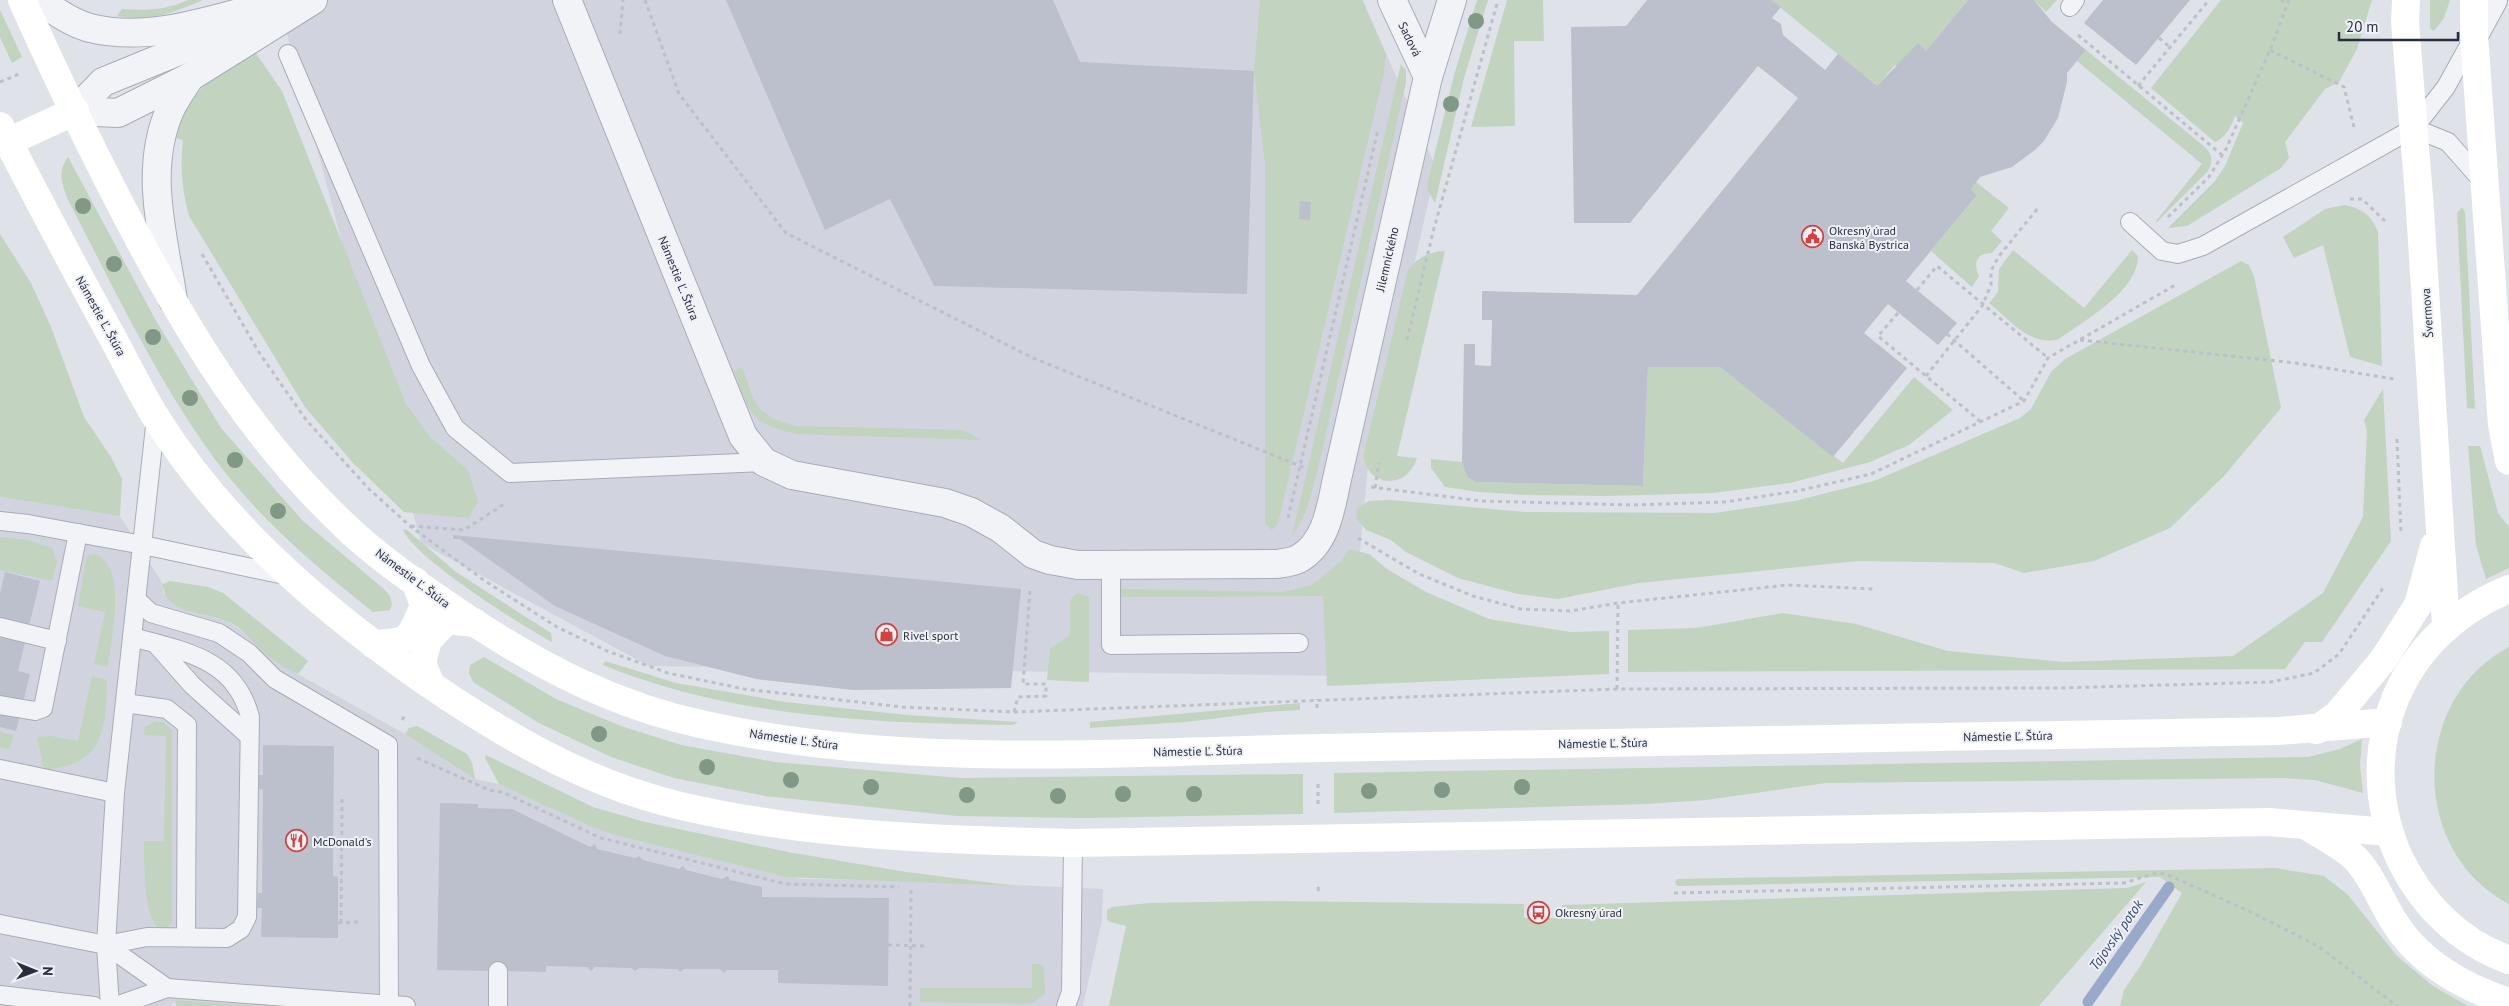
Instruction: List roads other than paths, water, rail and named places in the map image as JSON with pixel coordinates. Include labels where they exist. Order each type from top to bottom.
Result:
[{"type":"main road","name":"Námestie Ľ. Štúra","points":[[22,0],[104,175],[174,306],[221,382],[278,457],[345,527],[415,581],[475,623],[543,666],[591,689],[644,709],[702,725],[837,746],[1048,755],[2316,730],[2388,722]]},
{"type":"main road","name":"Švermova","points":[[2406,0],[2405,22],[2414,128],[2446,626]]},
{"type":"main road","points":[[2474,0],[2474,35],[2502,425],[2509,462]]},
{"type":"main road","points":[[4,134],[74,111]]},
{"type":"main road","name":"Námestie Ľ. Štúra","points":[[4,134],[156,417],[214,498],[252,539],[330,611],[372,644],[431,685],[526,746],[619,788],[678,805],[839,832],[941,840],[1073,843],[2269,822],[2388,832]]},
{"type":"main road","points":[[2316,730],[2337,715],[2383,660],[2418,606],[2440,526]]},
{"type":"main road","points":[[372,644],[400,643],[413,633],[424,605],[415,581]]},
{"type":"main road","points":[[2509,589],[2486,599],[2446,626],[2418,658],[2396,696],[2382,742],[2380,766],[2380,791],[2388,832],[2409,879],[2434,910],[2463,936],[2480,947],[2509,960]]},
{"type":"main road","points":[[431,685],[422,663],[428,640],[447,620],[475,623]]},
{"type":"main road","points":[[2306,825],[2354,858],[2386,904],[2394,923],[2416,950],[2449,974],[2483,992],[2509,1002]]},
{"type":"street","points":[[40,0],[55,12],[90,28],[132,33],[175,28],[287,0]]},
{"type":"street","points":[[74,111],[103,82],[304,0]]},
{"type":"street","name":"Námestie Ľ. Štúra","points":[[74,111],[118,112],[190,77],[313,0]]},
{"type":"street","name":"Námestie Ľ. Štúra","points":[[567,0],[743,436],[764,462],[792,475],[945,503],[971,512],[1000,528],[1034,554],[1078,565],[1277,564],[1300,558],[1317,541],[1328,520]]},
{"type":"street","name":"Sadová","points":[[1392,0],[1428,77]]},
{"type":"street","name":"Jilemnického","points":[[1328,520],[1428,77],[1452,0]]},
{"type":"street","points":[[2474,35],[2493,0]]},
{"type":"street","name":"Námestie Ľ. Štúra","points":[[174,306],[156,187],[159,148],[170,110],[190,77]]},
{"type":"lane","points":[[2130,222],[2162,250],[2178,254],[2203,246],[2414,128],[2446,87],[2474,35]]},
{"type":"lane","points":[[288,54],[421,366],[455,428],[510,473],[764,462]]},
{"type":"lane","points":[[2414,128],[2448,142],[2484,184]]},
{"type":"lane","points":[[110,1006],[106,945],[115,793],[156,417]]},
{"type":"lane","points":[[0,521],[28,524],[143,545],[293,577]]},
{"type":"lane","points":[[0,705],[35,712],[43,708],[78,533]]},
{"type":"lane","points":[[1111,565],[1111,645],[1299,642]]},
{"type":"lane","points":[[137,600],[151,613],[219,633],[249,652],[274,679],[388,745],[389,1005]]},
{"type":"lane","points":[[0,627],[57,641]]},
{"type":"lane","points":[[0,924],[106,945],[147,937],[227,938],[241,929],[247,917],[249,736],[247,707],[236,685],[199,655],[132,636]]},
{"type":"lane","points":[[155,643],[192,685],[249,736]]},
{"type":"lane","points":[[125,703],[167,708],[187,725],[186,938]]},
{"type":"lane","points":[[0,769],[115,793]]},
{"type":"lane","points":[[1066,1006],[1071,992],[1073,843]]},
{"type":"lane","points":[[106,945],[167,988]]},
{"type":"lane","points":[[498,971],[498,1006]]},
{"type":"lane","points":[[116,1006],[167,988],[406,1006]]},
{"type":"lane","points":[[0,995],[94,1006]]},
{"type":"waterway","name":"Tajovský potok","points":[[2088,1002],[2169,887]]},
{"type":"place","name":"Okresný úrad Banská Bystrica","points":[[1813,237]]},
{"type":"place","name":"Rivel sport","points":[[887,635]]},
{"type":"place","name":"McDonald's","points":[[297,841]]},
{"type":"place","name":"Okresný úrad","points":[[1539,912]]}]
